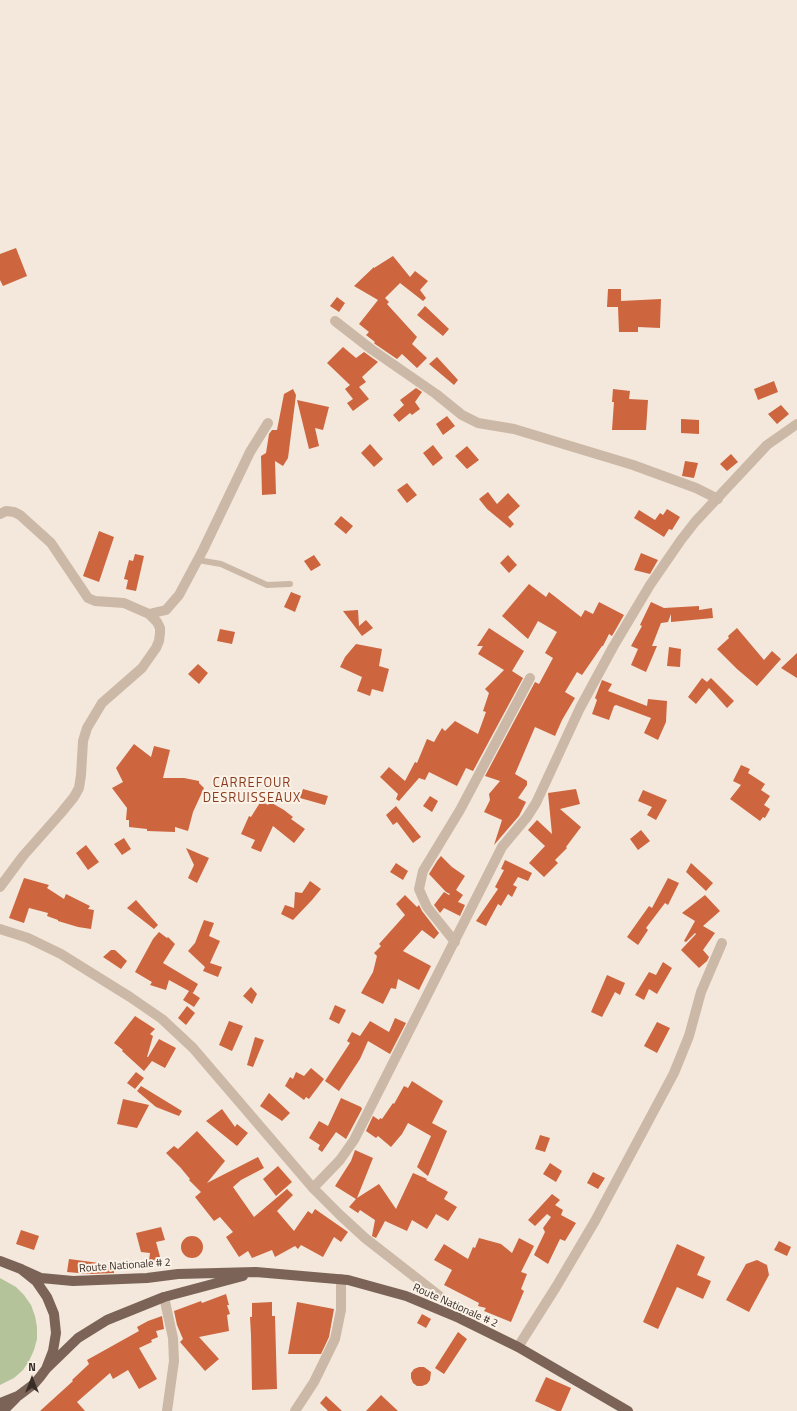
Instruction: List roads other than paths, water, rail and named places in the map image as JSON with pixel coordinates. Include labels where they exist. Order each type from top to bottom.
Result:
[{"type":"main road","name":"Route Nationale # 2","points":[[0,1261],[40,1278],[73,1281],[146,1278],[178,1274],[256,1272],[341,1279],[406,1296],[459,1318],[518,1347],[618,1408],[628,1411]]},
{"type":"main road","points":[[3,1411],[18,1396],[34,1384],[46,1369],[53,1352],[56,1333],[54,1314],[47,1297],[40,1286],[21,1270]]},
{"type":"main road","name":"Route Nationale # 2","points":[[46,1369],[78,1338],[107,1320],[164,1297],[256,1272]]},
{"type":"main road","points":[[0,1403],[18,1396]]},
{"type":"street","points":[[335,321],[371,349],[436,394],[462,415],[478,422],[514,429],[633,465],[696,488],[718,499]]},
{"type":"street","points":[[149,614],[166,610],[173,603],[187,583],[250,452],[268,422]]},
{"type":"street","points":[[314,1188],[340,1160],[354,1140],[502,847],[527,817],[536,803],[580,708],[646,591],[695,522],[767,445],[797,424]]},
{"type":"street","points":[[0,514],[6,511],[14,512],[20,515],[51,543],[88,598],[95,601],[124,603],[149,614],[157,622],[160,628],[159,641],[142,668],[102,703],[87,728],[83,741],[79,788],[74,797],[22,856],[0,886]]},
{"type":"street","points":[[455,942],[427,907],[420,889],[420,880],[423,871],[460,810],[530,678]]},
{"type":"street","points":[[0,929],[28,938],[61,954],[162,1019],[193,1048],[314,1188],[365,1238],[487,1333]]},
{"type":"street","points":[[518,1347],[556,1288],[595,1221],[674,1073],[689,1036],[701,992],[722,943]]},
{"type":"street","points":[[295,1411],[314,1382],[335,1339],[341,1310],[341,1279]]},
{"type":"street","points":[[164,1297],[173,1338],[174,1361],[167,1411]]},
{"type":"lane","points":[[198,560],[221,564],[268,585],[290,584]]},
{"type":"district","name":"CARREFOUR DESRUISSEAUX","points":[[252,792]]}]
